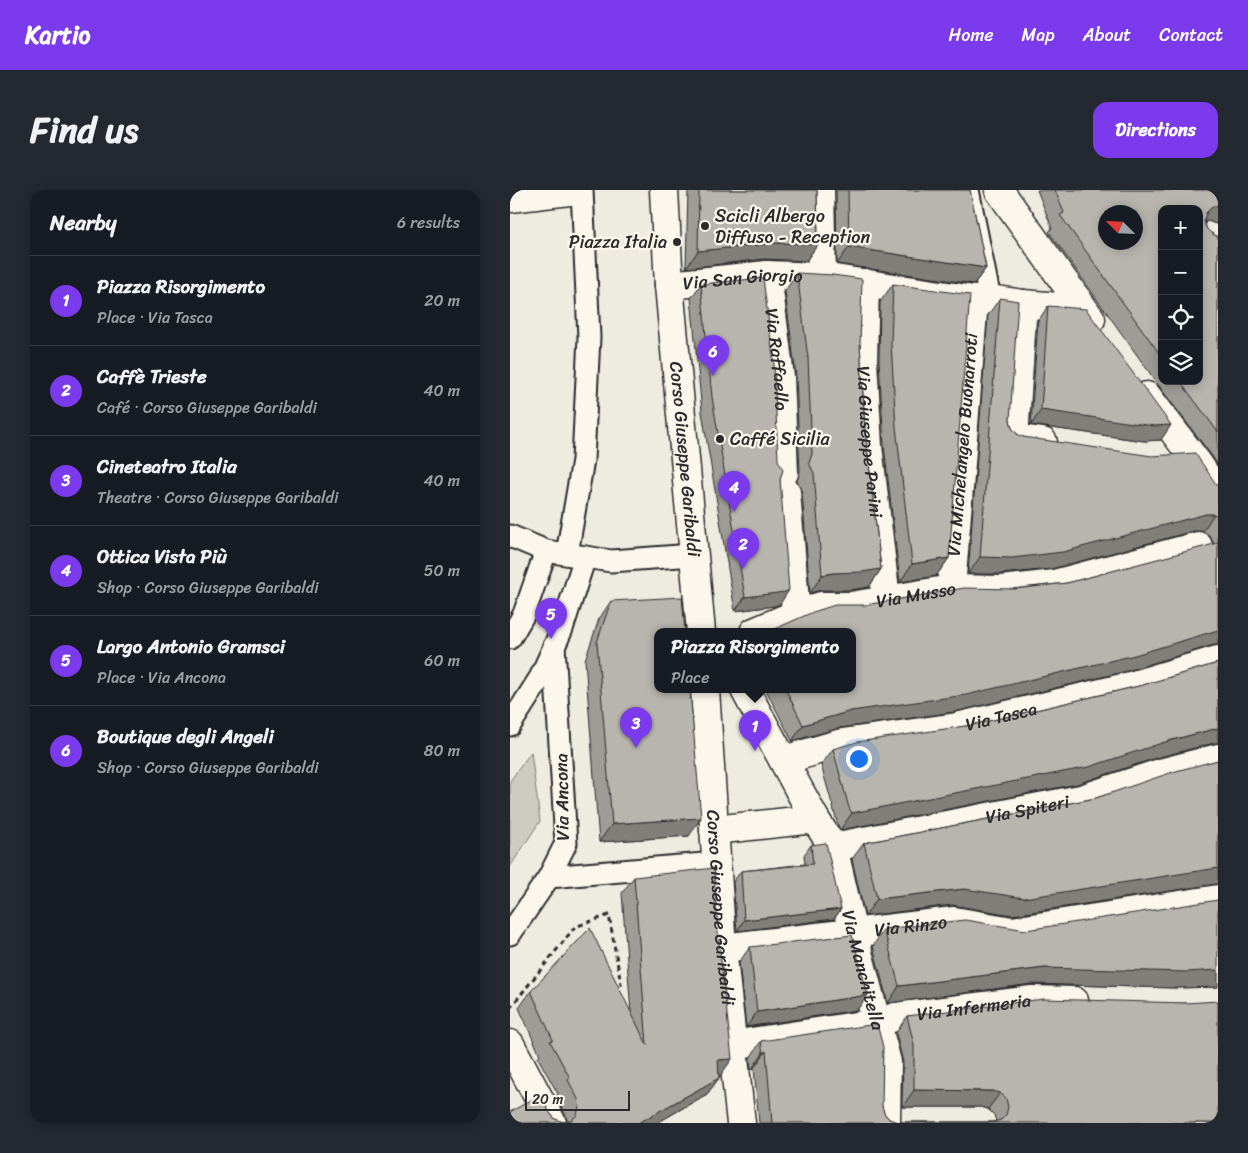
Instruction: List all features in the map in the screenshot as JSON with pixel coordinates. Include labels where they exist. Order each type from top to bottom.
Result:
[{"type":"street","points":[[510,198],[580,190],[589,346],[576,555],[562,628],[540,678],[510,725]]},
{"type":"street","points":[[664,190],[669,285]]},
{"type":"street","points":[[820,190],[822,277]]},
{"type":"street","points":[[968,190],[982,300]]},
{"type":"street","points":[[999,190],[1105,339]]},
{"type":"street","name":"Via San Giorgio","points":[[669,285],[767,275],[822,277],[982,300],[1083,309]]},
{"type":"street","name":"Via Raffaello","points":[[767,275],[780,377],[785,483],[796,614]]},
{"type":"street","name":"Via Giuseppe Parini","points":[[866,284],[863,361],[868,446],[886,599]]},
{"type":"street","name":"Corso Giuseppe Garibaldi","points":[[669,285],[701,628]]},
{"type":"street","name":"Via Michelangelo Buonarroti","points":[[951,590],[982,300]]},
{"type":"street","points":[[1023,304],[1014,438],[1070,446]]},
{"type":"street","points":[[1132,376],[1191,454],[1218,494]]},
{"type":"street","points":[[1162,456],[1191,454]]},
{"type":"street","points":[[510,536],[546,551],[610,561],[694,555]]},
{"type":"street","name":"Via Musso","points":[[763,628],[821,606],[851,606],[951,590],[1001,590],[1054,584],[1198,546]]},
{"type":"street","points":[[510,638],[524,614],[546,551]]},
{"type":"street","name":"Via Ancona","points":[[510,934],[549,877],[566,843],[554,646]]},
{"type":"street","name":"Via Tasca","points":[[784,760],[842,743],[957,727],[1127,687],[1218,660]]},
{"type":"street","name":"Corso Giuseppe Garibaldi","points":[[705,693],[722,948],[741,1123]]},
{"type":"street","name":"Via Manchitella","points":[[746,693],[815,819],[833,847],[853,933],[887,1062],[887,1123]]},
{"type":"street","name":"Via Spiteri","points":[[833,847],[1080,799],[1160,773],[1218,758]]},
{"type":"street","points":[[714,830],[815,819]]},
{"type":"street","points":[[549,877],[716,863]]},
{"type":"street","name":"Via Rinzo","points":[[722,948],[954,921],[1012,932],[1218,899]]},
{"type":"street","name":"Via Infermeria","points":[[732,1045],[876,1023],[895,1017],[1032,1000],[1099,1002]]},
{"type":"street","points":[[510,1044],[552,1123]]},
{"type":"street","points":[[887,1123],[915,1123]]},
{"type":"path","points":[[510,1008],[575,927],[608,915],[622,990]]},
{"type":"shaded area","points":[[531,752],[540,821],[510,867],[510,781]]},
{"type":"building","points":[[699,190],[817,190],[818,244],[777,243],[698,251]]},
{"type":"building","points":[[848,190],[970,190],[986,268],[849,247]]},
{"type":"building","points":[[1055,190],[1218,190],[1218,205],[1212,207],[1206,213],[1204,220],[1206,228],[1218,237],[1218,432],[1183,385],[1203,385],[1203,205],[1158,205],[1158,351],[1060,215],[1064,213]]},
{"type":"building","points":[[797,273],[862,279],[860,344],[865,429],[881,569],[822,575],[814,473],[809,463],[812,454],[808,358]]},
{"type":"building","points":[[763,278],[774,364],[778,460],[783,470],[780,479],[789,590],[745,597],[712,397],[701,284]]},
{"type":"building","points":[[893,284],[970,295],[949,558],[912,564],[896,427],[891,343]]},
{"type":"building","points":[[1000,298],[1018,301],[1010,420],[1012,428],[1017,434],[1023,437],[1152,456],[1195,453],[1218,487],[1218,517],[1214,514],[1206,514],[1063,552],[1012,558],[980,557]]},
{"type":"building","points":[[1048,306],[1086,309],[1171,425],[1154,426],[1041,410]]},
{"type":"building","points":[[1218,542],[1218,630],[1135,655],[966,695],[851,711],[803,725],[787,693],[856,693],[856,628],[777,628],[813,612],[835,605],[865,605],[964,588],[1014,589],[1067,583]]},
{"type":"building","points":[[682,597],[685,628],[654,628],[654,693],[690,693],[701,818],[612,824],[597,642],[611,601]]},
{"type":"building","points":[[1218,663],[1218,728],[1168,741],[1089,767],[852,813],[849,808],[833,749],[857,742],[972,725],[1143,685]]},
{"type":"building","points":[[1218,760],[1218,868],[1024,898],[964,889],[877,899],[864,843],[1096,798],[1176,771]]},
{"type":"building","points":[[826,843],[841,909],[744,920],[741,871],[813,864],[811,845]]},
{"type":"building","points":[[714,868],[718,933],[732,1059],[718,1060],[719,1078],[638,1123],[510,1123],[510,1112],[540,1095],[555,1119],[563,1122],[572,1120],[577,1115],[579,1107],[578,1099],[568,1080],[570,1078],[550,1041],[553,1040],[531,991],[590,928],[647,1045],[634,877]]},
{"type":"building","points":[[1218,900],[1218,970],[1187,972],[1044,968],[899,986],[884,929],[965,920],[1026,930]]},
{"type":"building","points":[[852,935],[868,995],[757,1012],[750,947]]},
{"type":"building","points":[[1044,999],[1186,1003],[1218,1001],[1218,1123],[772,1123],[766,1051],[763,1053],[761,1041],[877,1024],[883,1047],[882,1106],[884,1113],[889,1119],[897,1122],[993,1122],[1001,1120],[1006,1115],[1008,1107],[1006,1098],[1000,1093],[993,1091],[914,1090],[914,1045],[907,1016]]},
{"type":"place","name":"Scicli Albergo Diffuso - Reception","points":[[705,226]]},
{"type":"place","name":"Piazza Italia","points":[[677,242]]},
{"type":"place","name":"Boutique degli Angeli","points":[[713,376]]},
{"type":"place","name":"Caffé Sicilia","points":[[720,439]]},
{"type":"place","name":"Ottica Vista Più","points":[[734,512]]},
{"type":"place","name":"Caffè Trieste","points":[[743,569]]},
{"type":"place","name":"Largo Antonio Gramsci","points":[[551,639]]},
{"type":"place","name":"Cineteatro Italia","points":[[636,748]]},
{"type":"place","name":"Piazza Risorgimento","points":[[755,751]]}]
